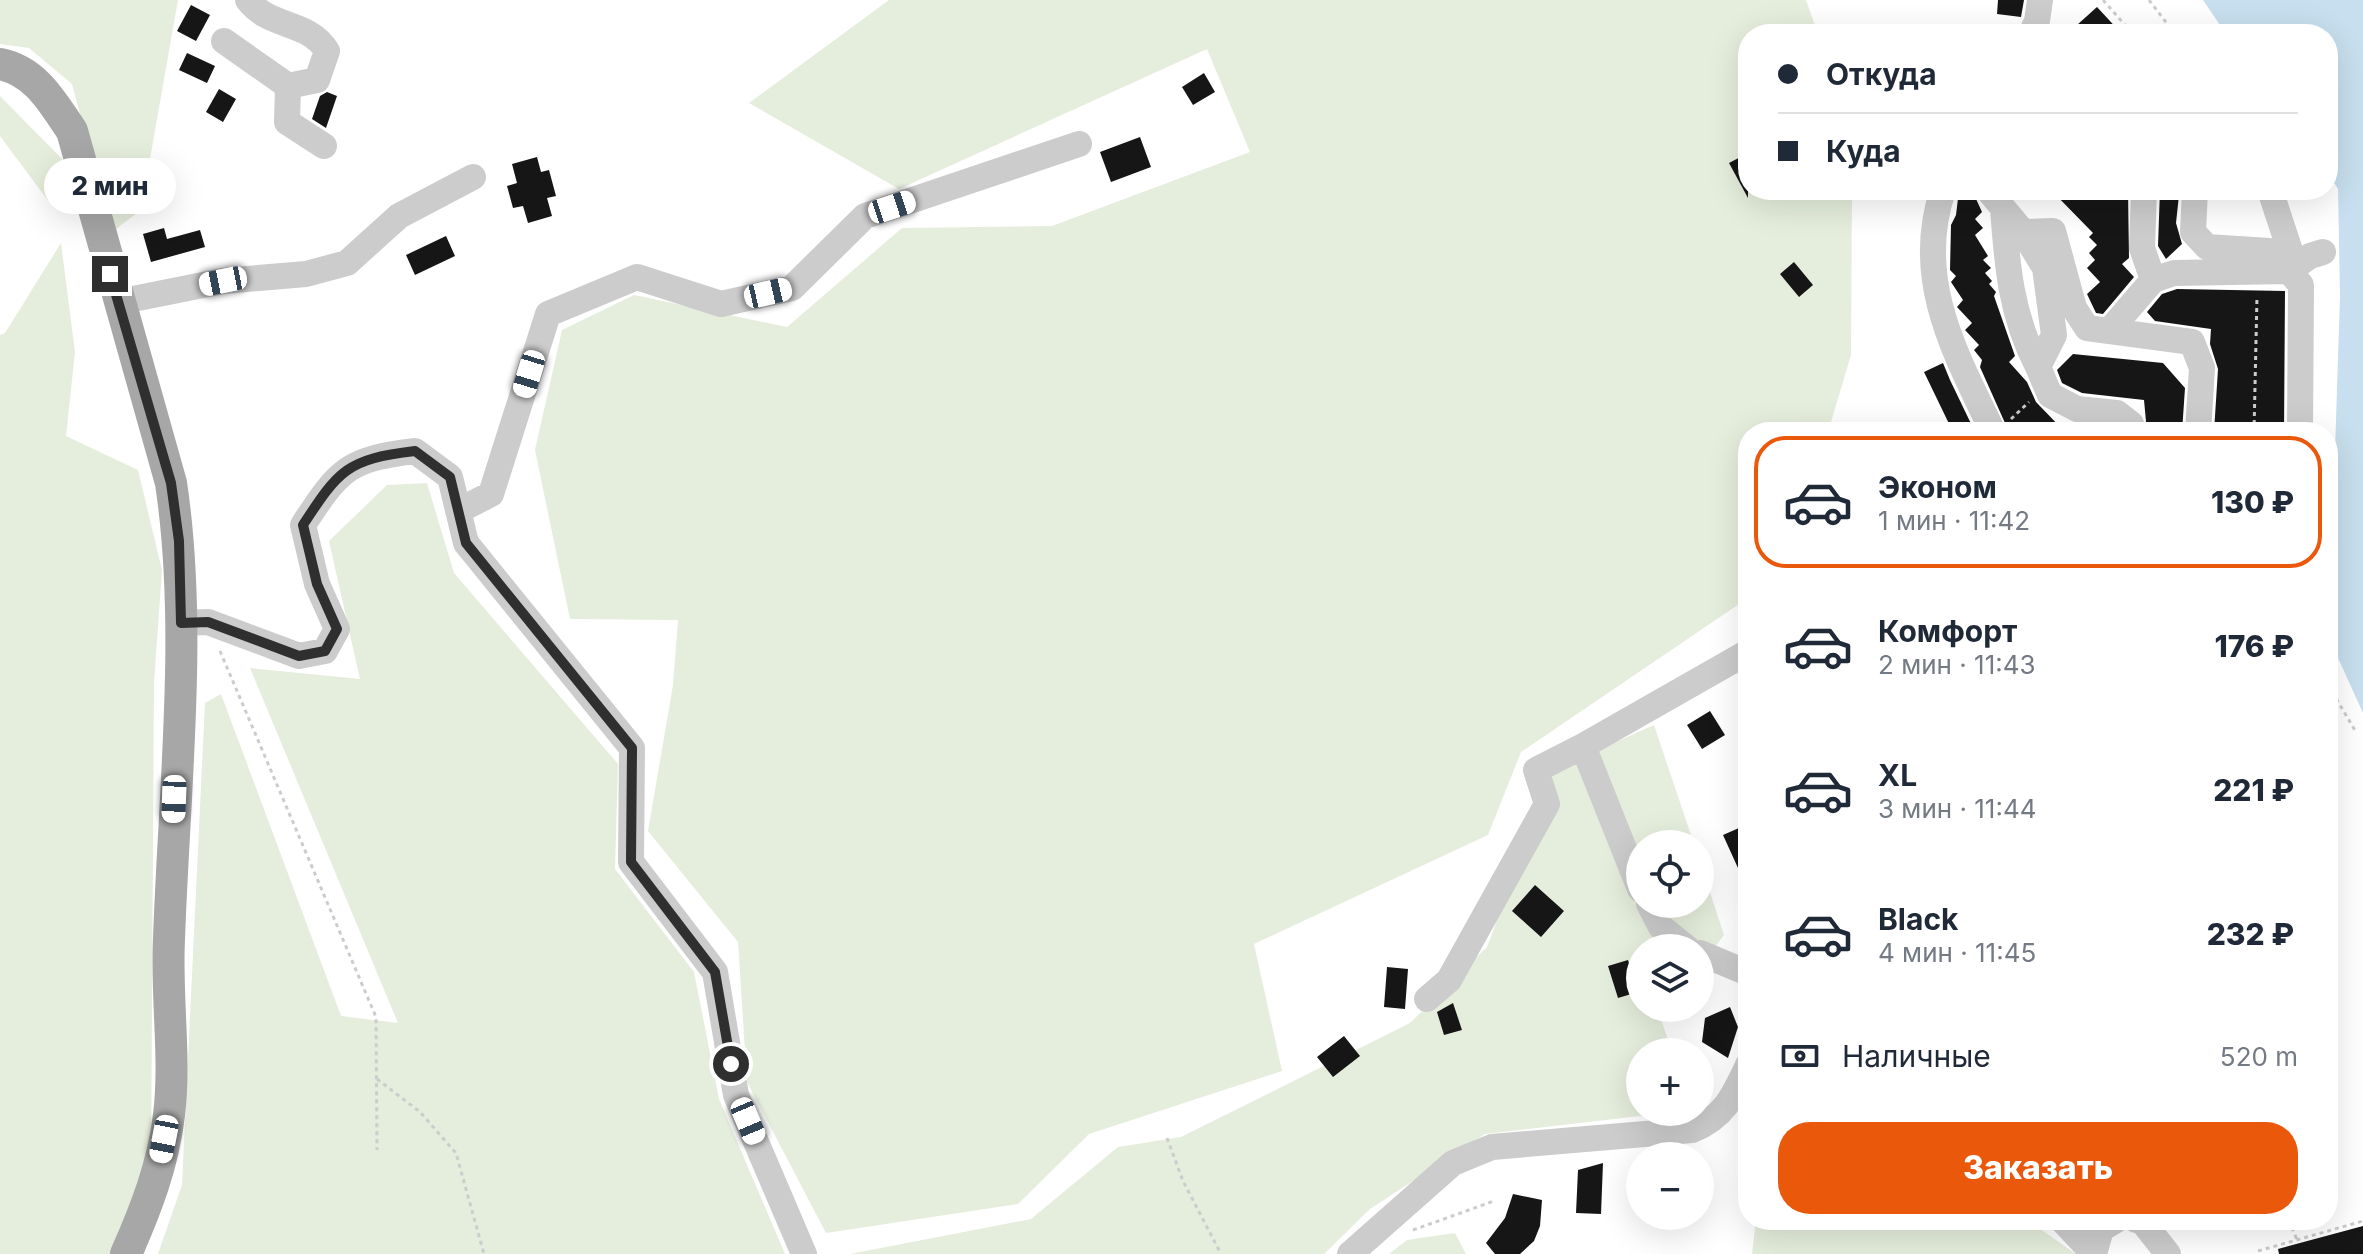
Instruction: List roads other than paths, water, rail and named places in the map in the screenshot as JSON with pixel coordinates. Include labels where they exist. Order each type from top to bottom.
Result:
[{"type":"main road","points":[[0,64],[16,67],[46,91],[72,131],[171,483],[194,622],[168,945],[169,1114],[154,1189],[126,1254]]},
{"type":"lane","points":[[224,41],[288,86],[317,80],[327,51],[317,36],[258,13],[248,0]]},
{"type":"lane","points":[[288,86],[287,122],[324,146]]},
{"type":"lane","points":[[458,511],[491,494],[548,314],[637,277],[721,304],[792,288],[865,216],[1079,144]]},
{"type":"lane","points":[[118,302],[223,281],[306,274],[347,263],[399,216],[473,177]]},
{"type":"lane","points":[[1940,200],[1931,236],[1939,307],[1997,422]]},
{"type":"lane","points":[[1995,200],[2020,332],[2050,395],[2077,409],[2117,413],[2128,422]]},
{"type":"lane","points":[[1996,200],[2023,232],[2045,268],[2054,335],[2042,376]]},
{"type":"lane","points":[[2144,200],[2142,248],[2153,280]]},
{"type":"lane","points":[[2195,200],[2193,232],[2207,247],[2269,251],[2280,269],[2301,285],[2300,422]]},
{"type":"lane","points":[[2271,200],[2280,269]]},
{"type":"lane","points":[[2023,232],[2053,231],[2074,308],[2087,328],[2192,342],[2202,368],[2199,422]]},
{"type":"lane","points":[[2110,330],[2153,280],[2174,273],[2280,269],[2323,252]]},
{"type":"lane","points":[[194,622],[299,656],[325,651],[337,629],[317,584],[303,525],[333,480],[371,456],[415,451],[450,477],[466,543],[632,748],[631,862],[715,972],[736,1095],[804,1254]]},
{"type":"lane","points":[[1427,999],[1449,980],[1547,804],[1536,770],[1738,658]]},
{"type":"lane","points":[[1583,746],[1626,854]]},
{"type":"lane","points":[[1656,918],[1670,934]]},
{"type":"lane","points":[[1714,959],[1738,969]]},
{"type":"lane","points":[[1350,1254],[1453,1163],[1492,1147],[1692,1130],[1712,1122],[1738,1086]]},
{"type":"lane","points":[[2071,1230],[2094,1254],[2101,1230]]},
{"type":"lane","points":[[2149,1230],[2168,1254]]},
{"type":"water","points":[[2203,0],[2363,0],[2363,713],[2338,658],[2338,24],[2219,24]]}]
